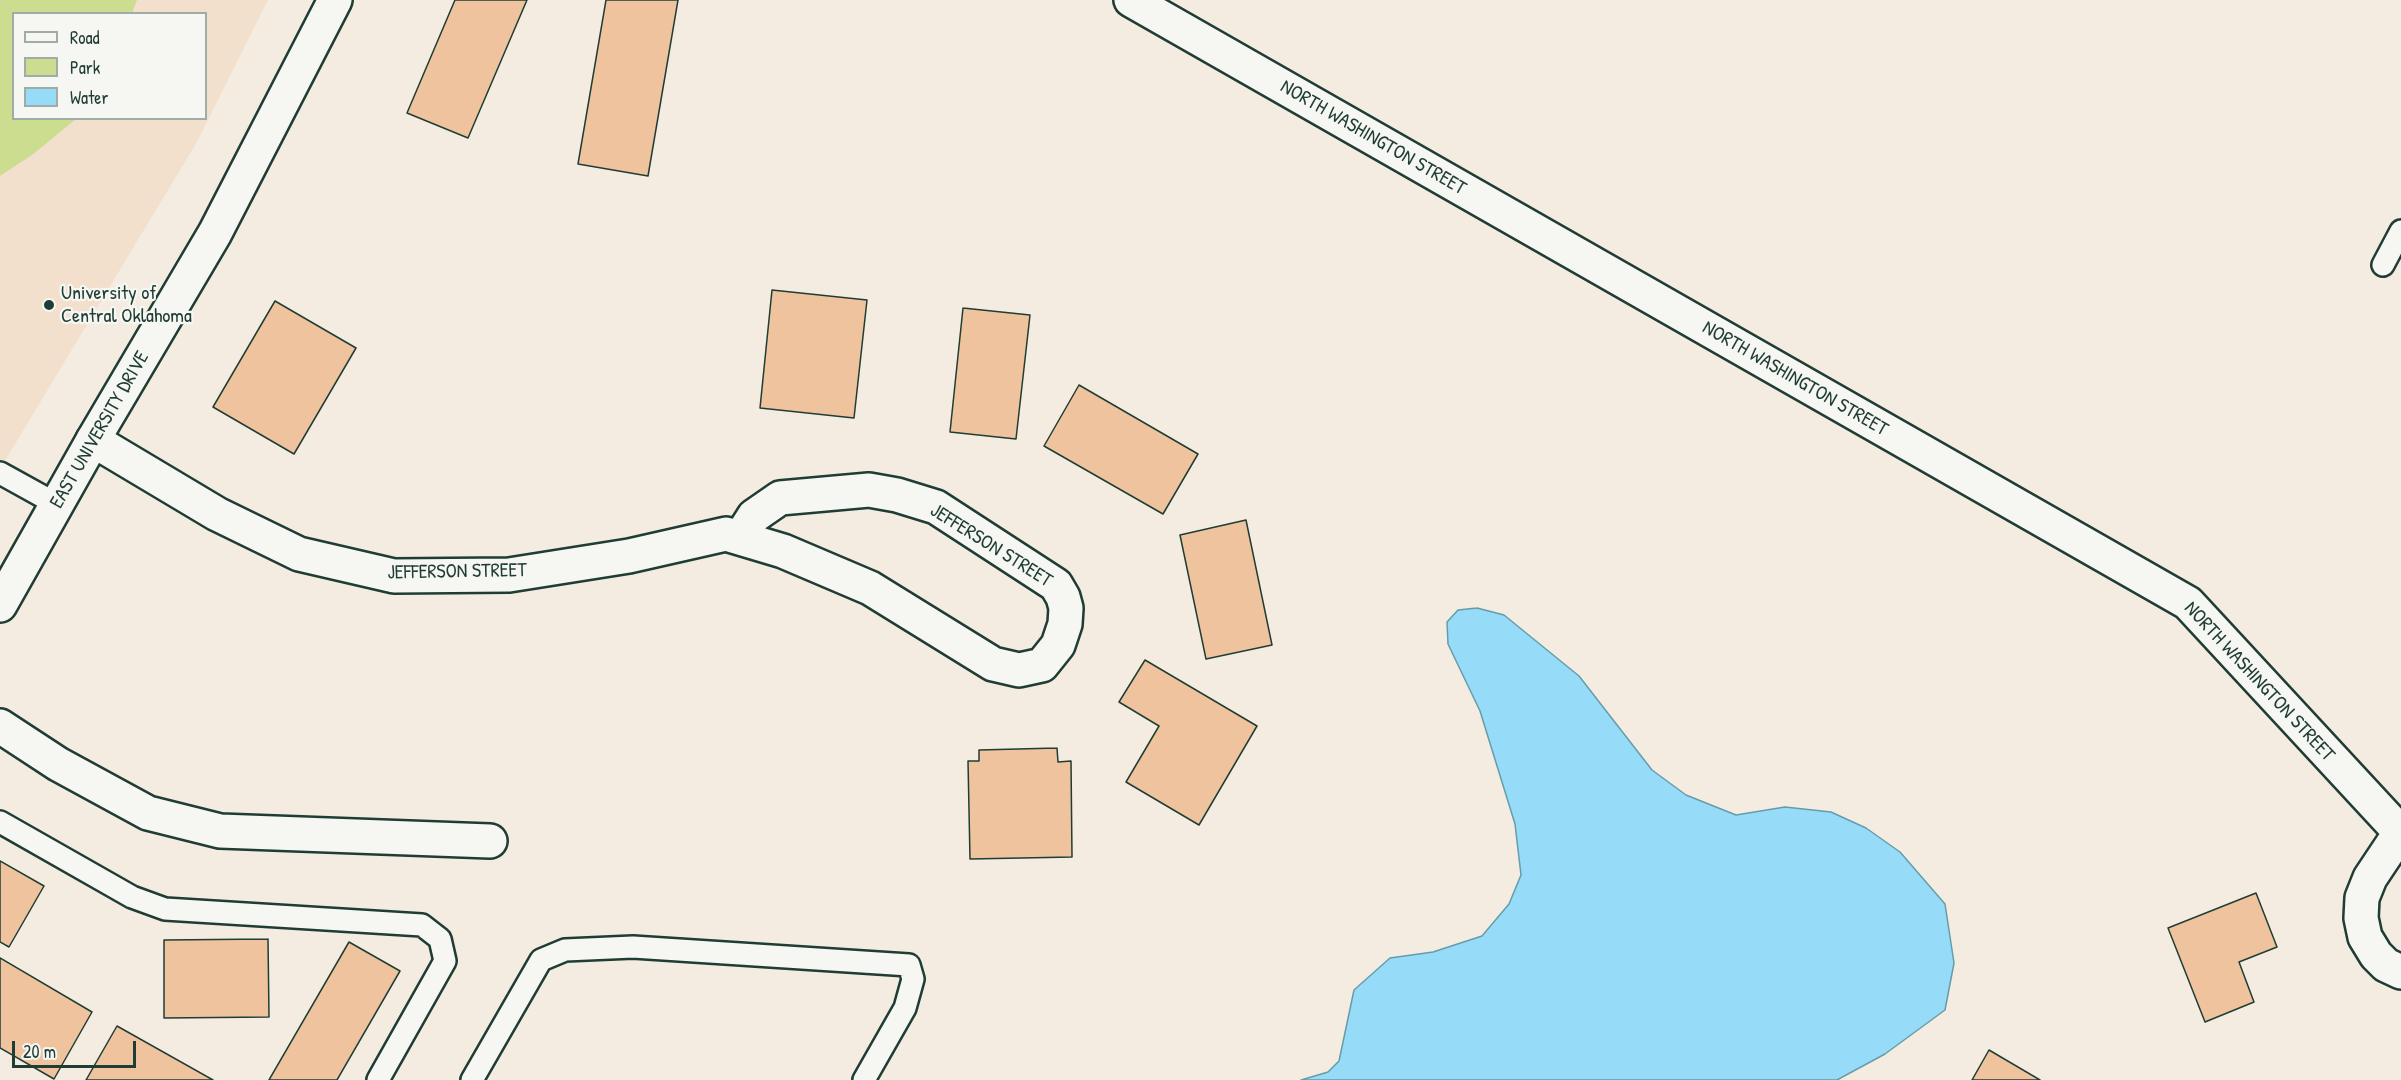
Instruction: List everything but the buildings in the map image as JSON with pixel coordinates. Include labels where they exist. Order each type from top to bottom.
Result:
[{"type":"street","name":"EAST UNIVERSITY DRIVE","points":[[0,605],[93,440],[215,233],[335,0]]},
{"type":"street","name":"NORTH WASHINGTON STREET","points":[[1131,0],[2188,603],[2401,833],[2370,878],[2362,898],[2361,918],[2365,937],[2376,955],[2385,965],[2401,972]]},
{"type":"street","name":"JEFFERSON STREET","points":[[93,440],[217,514],[299,554],[394,576],[509,575],[629,556],[726,534],[783,551],[870,588],[993,664],[1019,670],[1042,665],[1058,645],[1065,624],[1066,608],[1056,585],[936,507],[897,495],[869,490],[780,498],[754,516],[740,538]]},
{"type":"street","points":[[0,726],[58,764],[148,813],[220,831],[490,841]]},
{"type":"lane","points":[[2383,265],[2401,231]]},
{"type":"lane","points":[[0,473],[58,505]]},
{"type":"lane","points":[[0,822],[132,897],[165,909],[422,925],[440,939],[445,962],[378,1080]]},
{"type":"lane","points":[[472,1080],[541,960],[565,950],[633,947],[909,965],[913,979],[905,1008],[864,1080]]},
{"type":"shaded area","name":"University of Central Oklahoma","points":[[0,0],[268,0],[197,142],[0,469]]},
{"type":"green space","points":[[0,0],[137,0],[132,12],[12,12],[12,120],[75,120],[32,155],[0,176]]},
{"type":"water","points":[[1477,608],[1504,615],[1579,676],[1652,770],[1686,795],[1736,815],[1785,807],[1831,812],[1866,828],[1900,852],[1945,904],[1954,963],[1945,1010],[1885,1054],[1837,1080],[1301,1080],[1328,1072],[1339,1061],[1354,990],[1390,958],[1433,952],[1482,936],[1509,904],[1521,875],[1515,824],[1480,711],[1448,644],[1447,622],[1458,610]]},
{"type":"place","name":"University of Central Oklahoma","points":[[49,305]]}]
